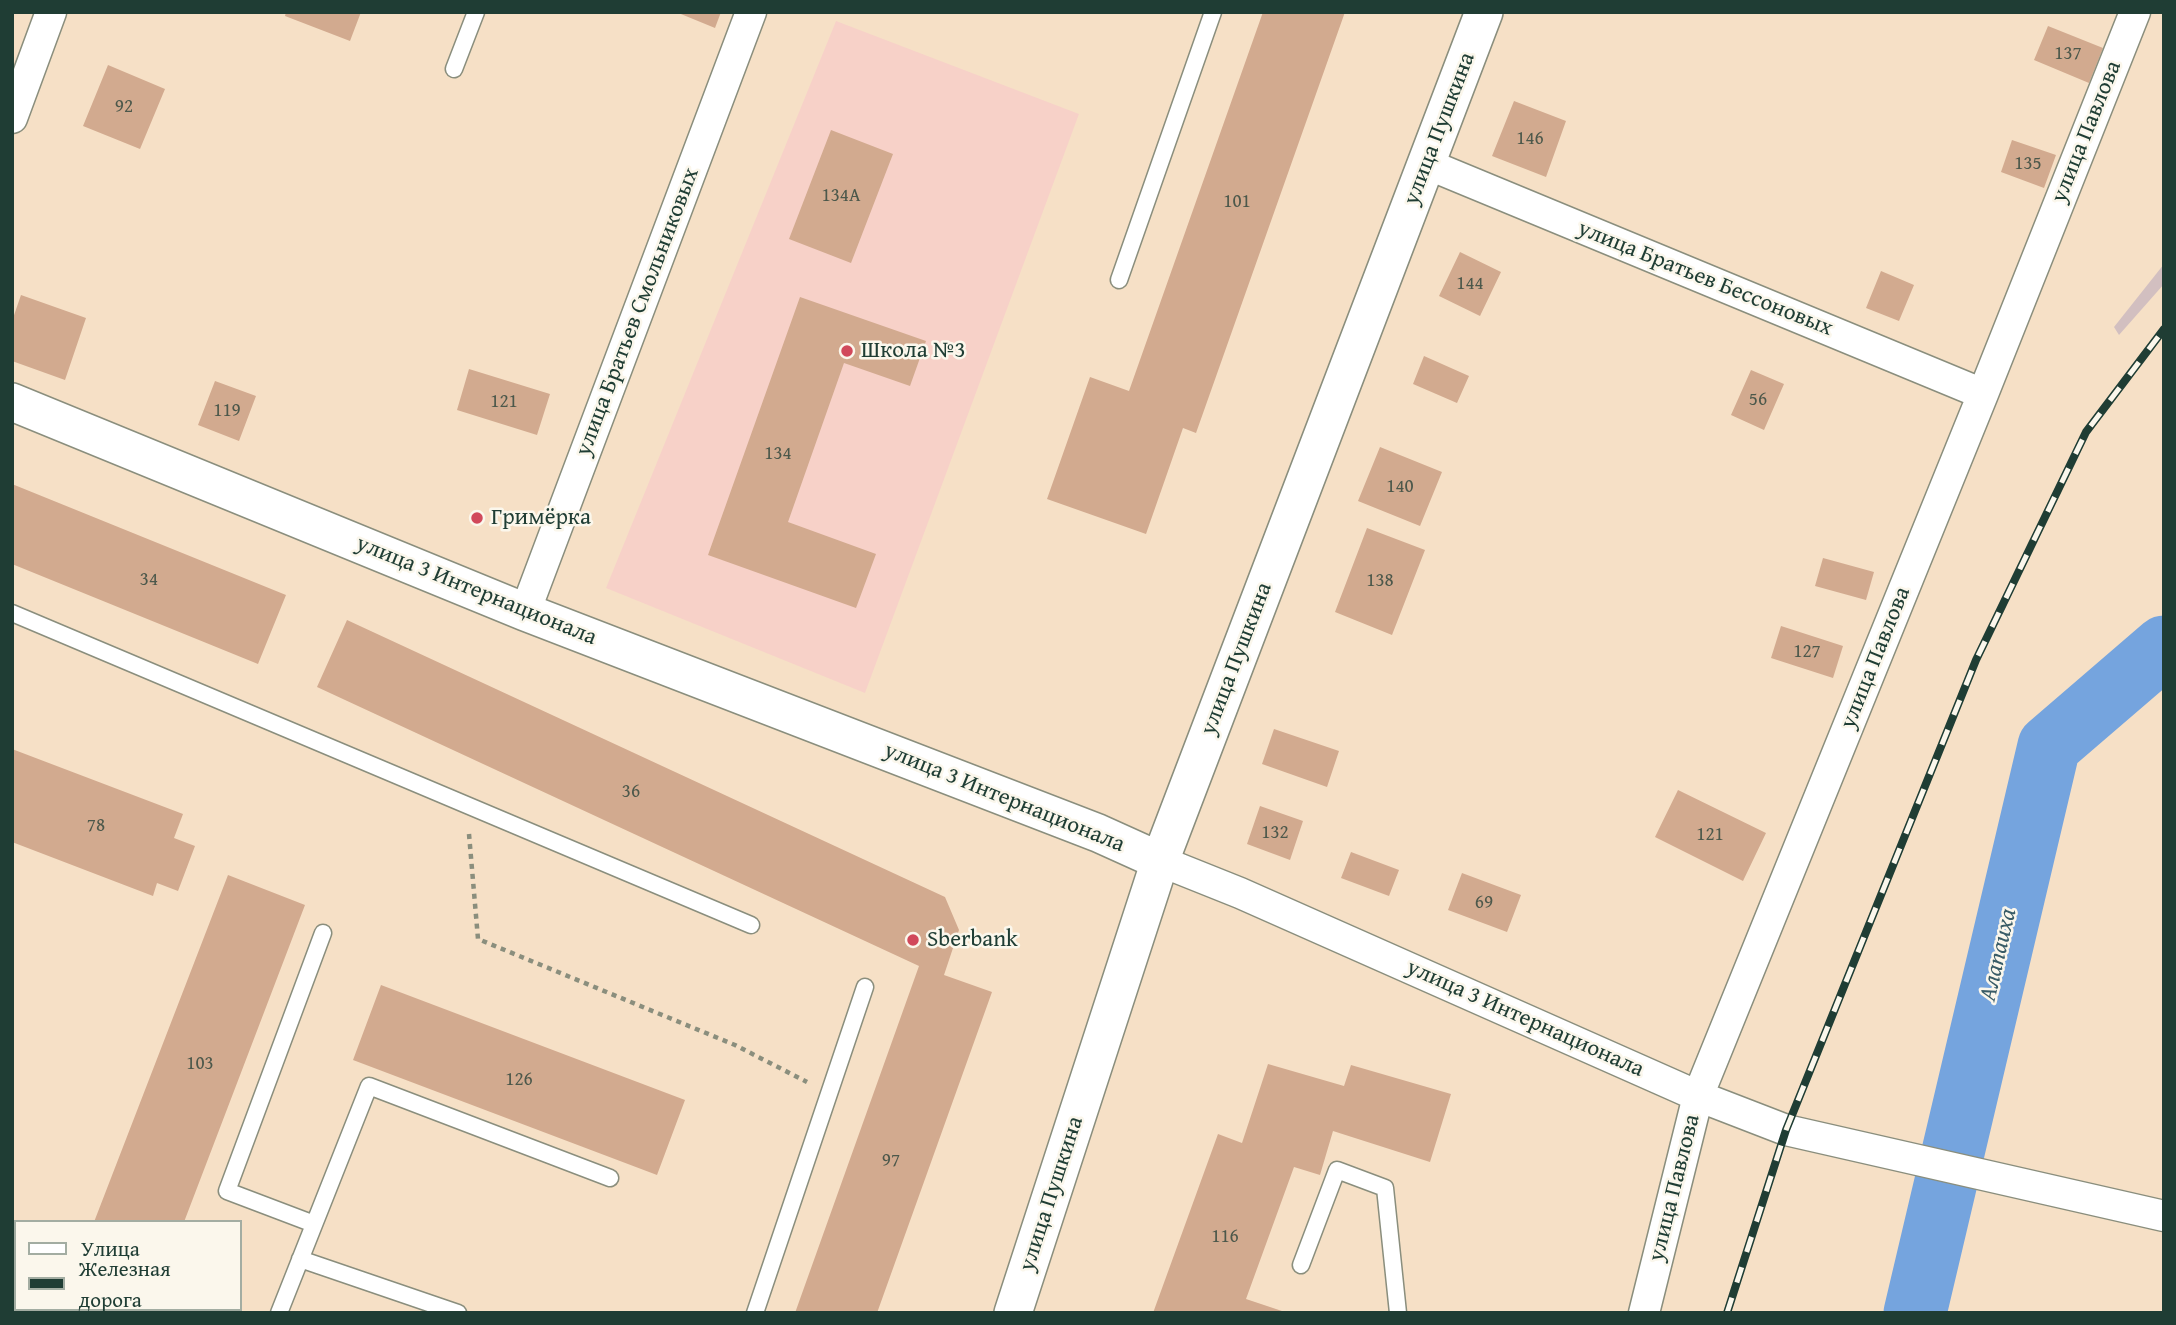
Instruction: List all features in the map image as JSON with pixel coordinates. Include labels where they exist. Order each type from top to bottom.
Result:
[{"type":"street","points":[[12,118],[51,12]]},
{"type":"street","name":"улица Братьев Смольниковых","points":[[525,612],[751,12]]},
{"type":"street","name":"улица Пушкина","points":[[1013,1313],[1160,861],[1484,12]]},
{"type":"street","name":"улица Павлова","points":[[1644,1313],[1698,1096],[2135,12]]},
{"type":"street","name":"улица Братьев Бессоновых","points":[[1427,164],[1983,394]]},
{"type":"street","name":"улица 3 Интернационала","points":[[12,402],[525,612],[1098,833],[1698,1096],[1786,1130],[2164,1216]]},
{"type":"lane","points":[[454,69],[476,12]]},
{"type":"lane","points":[[1119,280],[1213,12]]},
{"type":"lane","points":[[12,613],[751,925]]},
{"type":"lane","points":[[314,1224],[227,1191],[323,933]]},
{"type":"lane","points":[[755,1313],[864,987]]},
{"type":"lane","points":[[279,1313],[369,1086],[610,1178]]},
{"type":"lane","points":[[1301,1265],[1337,1170],[1385,1188],[1398,1313]]},
{"type":"lane","points":[[300,1259],[458,1313]]},
{"type":"path","points":[[467,804],[478,939],[735,1045],[829,1094]]},
{"type":"shaded area","name":"Школа №3","points":[[836,21],[1079,114],[865,693],[606,588]]},
{"type":"shaded area","points":[[2164,264],[2164,284],[2119,335],[2114,327]]},
{"type":"building","points":[[286,12],[361,12],[350,41],[285,16]]},
{"type":"building","points":[[676,12],[721,12],[715,28]]},
{"type":"building","points":[[1263,12],[1345,12],[1196,433],[1183,428],[1146,534],[1047,499],[1090,377],[1129,391]]},
{"type":"building","points":[[2048,26],[2103,48],[2089,83],[2034,60]]},
{"type":"building","points":[[108,65],[165,89],[140,149],[83,126]]},
{"type":"building","points":[[1514,101],[1566,121],[1546,177],[1492,156]]},
{"type":"building","points":[[831,130],[893,154],[851,263],[789,239]]},
{"type":"building","points":[[2012,140],[2056,155],[2044,188],[2001,172]]},
{"type":"building","points":[[1460,252],[1501,272],[1480,316],[1439,296]]},
{"type":"building","points":[[1881,271],[1914,285],[1899,321],[1866,308]]},
{"type":"building","points":[[21,295],[86,318],[65,380],[12,361],[12,321]]},
{"type":"building","points":[[800,297],[926,341],[910,386],[844,363],[788,522],[876,554],[856,608],[708,555]]},
{"type":"building","points":[[1424,356],[1469,376],[1457,403],[1413,384]]},
{"type":"building","points":[[469,369],[550,394],[537,435],[457,410]]},
{"type":"building","points":[[1751,370],[1784,384],[1764,430],[1731,415]]},
{"type":"building","points":[[215,381],[256,396],[239,441],[198,425]]},
{"type":"building","points":[[1380,447],[1442,472],[1420,526],[1358,501]]},
{"type":"building","points":[[12,484],[286,595],[258,664],[12,564]]},
{"type":"building","points":[[1367,528],[1425,550],[1392,635],[1335,612]]},
{"type":"building","points":[[1823,558],[1874,572],[1866,600],[1815,586]]},
{"type":"building","points":[[347,620],[945,897],[959,930],[944,975],[992,992],[877,1313],[795,1313],[919,966],[317,687]]},
{"type":"building","points":[[1781,626],[1843,646],[1833,678],[1771,658]]},
{"type":"building","points":[[1274,729],[1339,751],[1327,787],[1262,764]]},
{"type":"building","points":[[12,749],[183,814],[174,838],[195,846],[178,891],[157,883],[153,896],[12,842]]},
{"type":"building","points":[[1678,790],[1766,833],[1743,881],[1655,837]]},
{"type":"building","points":[[1260,806],[1303,821],[1290,860],[1247,844]]},
{"type":"building","points":[[1351,852],[1399,870],[1389,896],[1341,878]]},
{"type":"building","points":[[1462,873],[1521,895],[1507,932],[1448,910]]},
{"type":"building","points":[[228,875],[305,905],[185,1220],[95,1220]]},
{"type":"building","points":[[381,985],[685,1100],[657,1175],[353,1060]]},
{"type":"building","points":[[1268,1064],[1344,1086],[1351,1065],[1451,1094],[1430,1162],[1333,1131],[1320,1175],[1294,1167],[1246,1299],[1288,1313],[1153,1313],[1218,1134],[1242,1143]]},
{"type":"building","points":[[12,1224],[14,1311],[12,1310]]},
{"type":"building","points":[[15,1311],[71,1311],[70,1313]]},
{"type":"waterway","name":"Алапаиха","points":[[1915,1313],[2049,746],[2164,647]]},
{"type":"railway","points":[[1727,1313],[1786,1130],[1976,660],[2086,432],[2164,329]]},
{"type":"place","name":"Школа №3","points":[[847,351]]},
{"type":"place","name":"Гримёрка","points":[[477,518]]},
{"type":"place","name":"Sberbank","points":[[913,940]]}]
